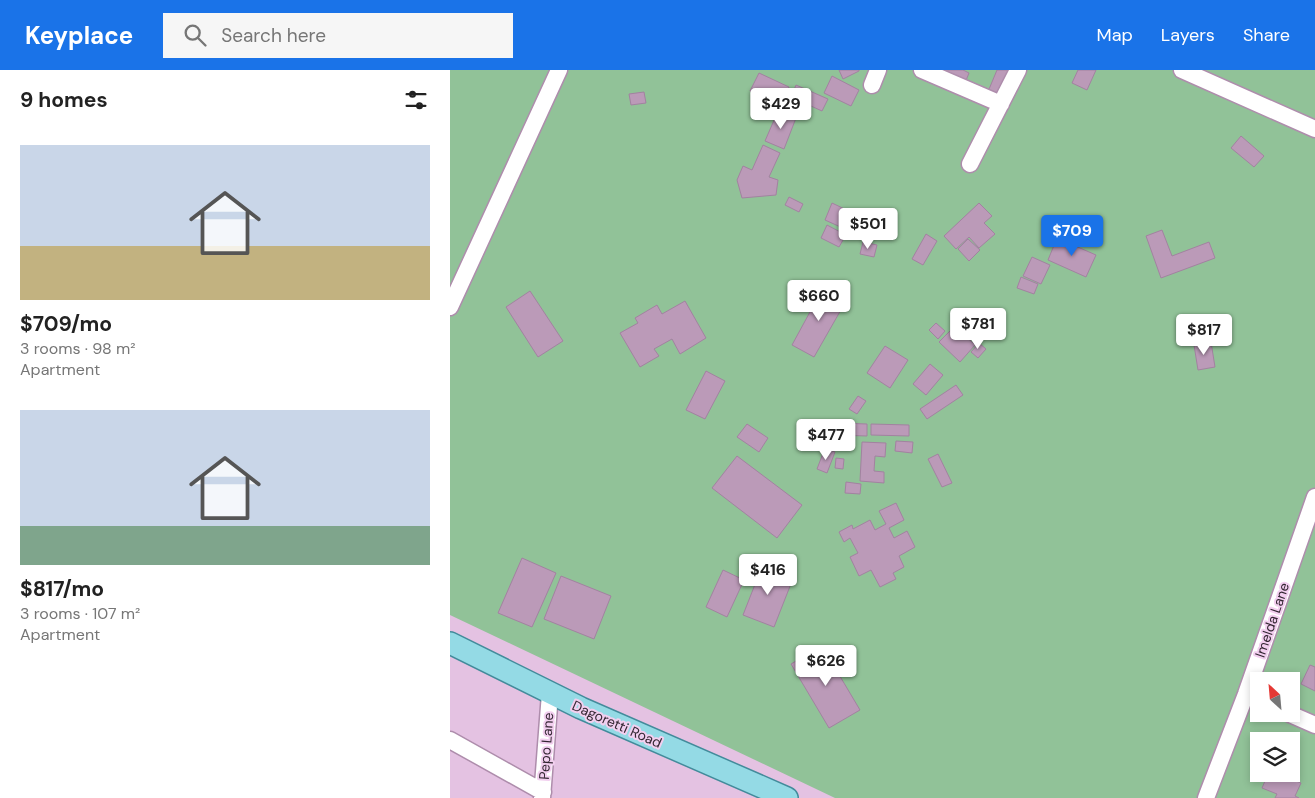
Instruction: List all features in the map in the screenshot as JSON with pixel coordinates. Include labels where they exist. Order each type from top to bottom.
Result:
[{"type":"main road","name":"Dagoretti Road","points":[[450,644],[581,708],[787,798]]},
{"type":"street","points":[[450,307],[560,70]]},
{"type":"street","points":[[922,70],[1001,104]]},
{"type":"street","points":[[970,164],[1018,70]]},
{"type":"street","points":[[1182,70],[1315,129]]},
{"type":"street","name":"Imelda Lane","points":[[1260,672],[1315,497]]},
{"type":"street","name":"Pepo Lane","points":[[542,795],[550,693]]},
{"type":"street","name":"Imelda Lane","points":[[1206,798],[1250,701]]},
{"type":"street","points":[[1300,718],[1315,725]]},
{"type":"street","points":[[450,740],[542,795]]},
{"type":"green space","points":[[450,70],[1315,70],[1315,798],[835,798],[450,615]]},
{"type":"building","points":[[839,70],[859,70],[859,71],[843,79]]},
{"type":"building","points":[[945,70],[963,70],[969,73],[965,83],[943,74]]},
{"type":"building","points":[[997,70],[1012,70],[1000,99],[987,94]]},
{"type":"building","points":[[1078,70],[1096,70],[1087,90],[1072,83]]},
{"type":"building","points":[[759,73],[789,87],[781,105],[750,91]]},
{"type":"building","points":[[832,76],[859,90],[851,106],[824,93]]},
{"type":"building","points":[[796,85],[828,99],[822,111],[791,97]]},
{"type":"building","points":[[644,92],[646,103],[631,105],[629,94]]},
{"type":"building","points":[[778,111],[796,118],[784,149],[765,141]]},
{"type":"building","points":[[1241,136],[1264,156],[1254,167],[1231,148]]},
{"type":"building","points":[[763,145],[780,153],[769,177],[778,180],[776,195],[742,198],[737,180],[743,166],[752,170]]},
{"type":"building","points":[[789,197],[803,204],[799,212],[785,205]]},
{"type":"building","points":[[832,203],[853,213],[845,229],[825,220]]},
{"type":"building","points":[[979,203],[992,216],[984,223],[995,234],[979,248],[969,237],[956,249],[944,236]]},
{"type":"building","points":[[827,225],[846,235],[839,247],[821,238]]},
{"type":"building","points":[[1162,230],[1172,256],[1209,242],[1215,258],[1161,278],[1146,236]]},
{"type":"building","points":[[926,234],[937,241],[923,265],[912,259]]},
{"type":"building","points":[[1057,238],[1096,255],[1086,277],[1048,260]]},
{"type":"building","points":[[968,239],[980,250],[969,261],[958,249]]},
{"type":"building","points":[[863,242],[877,245],[874,257],[860,254]]},
{"type":"building","points":[[1032,257],[1050,265],[1041,284],[1023,276]]},
{"type":"building","points":[[1021,277],[1038,284],[1034,294],[1017,288]]},
{"type":"building","points":[[823,288],[846,301],[814,357],[792,345]]},
{"type":"building","points":[[530,291],[563,341],[538,357],[506,307]]},
{"type":"building","points":[[685,301],[706,338],[680,354],[672,339],[654,349],[659,356],[640,367],[620,333],[638,323],[635,318],[657,305],[662,314]]},
{"type":"building","points":[[936,323],[945,331],[938,339],[929,330]]},
{"type":"building","points":[[955,326],[975,345],[960,362],[939,342]]},
{"type":"building","points":[[1211,342],[1215,367],[1198,370],[1194,345]]},
{"type":"building","points":[[979,343],[986,349],[978,358],[971,352]]},
{"type":"building","points":[[885,346],[908,360],[890,388],[867,373]]},
{"type":"building","points":[[930,364],[943,375],[926,395],[913,384]]},
{"type":"building","points":[[706,371],[725,381],[705,419],[686,410]]},
{"type":"building","points":[[956,385],[963,395],[927,419],[920,409]]},
{"type":"building","points":[[858,396],[866,401],[857,414],[849,409]]},
{"type":"building","points":[[838,423],[867,424],[867,436],[837,435]]},
{"type":"building","points":[[747,424],[768,438],[759,452],[737,437]]},
{"type":"building","points":[[871,424],[909,425],[909,436],[871,435]]},
{"type":"building","points":[[896,441],[913,442],[912,453],[895,451]]},
{"type":"building","points":[[862,442],[886,443],[885,457],[875,456],[874,471],[884,472],[884,483],[860,481]]},
{"type":"building","points":[[825,448],[835,452],[827,473],[817,469]]},
{"type":"building","points":[[938,454],[952,483],[942,487],[928,459]]},
{"type":"building","points":[[737,456],[802,505],[777,538],[712,488]]},
{"type":"building","points":[[836,458],[844,459],[843,469],[835,468]]},
{"type":"building","points":[[846,482],[861,484],[860,494],[845,493]]},
{"type":"building","points":[[896,503],[904,520],[889,528],[894,538],[907,531],[915,547],[899,556],[904,567],[893,573],[896,579],[880,587],[871,570],[859,576],[850,557],[858,553],[850,538],[844,542],[839,532],[852,525],[853,529],[870,520],[875,530],[886,524],[879,511]]},
{"type":"building","points":[[522,558],[556,573],[532,627],[498,613]]},
{"type":"building","points":[[763,564],[794,576],[774,627],[743,615]]},
{"type":"building","points":[[723,570],[744,580],[727,617],[706,607]]},
{"type":"building","points":[[561,576],[611,596],[594,639],[544,619]]},
{"type":"building","points":[[822,646],[860,710],[829,728],[791,664]]},
{"type":"building","points":[[1310,665],[1315,667],[1315,691],[1301,684]]},
{"type":"building","points":[[1265,782],[1301,783],[1295,796],[1299,798],[1275,798],[1277,794],[1262,788]]}]
